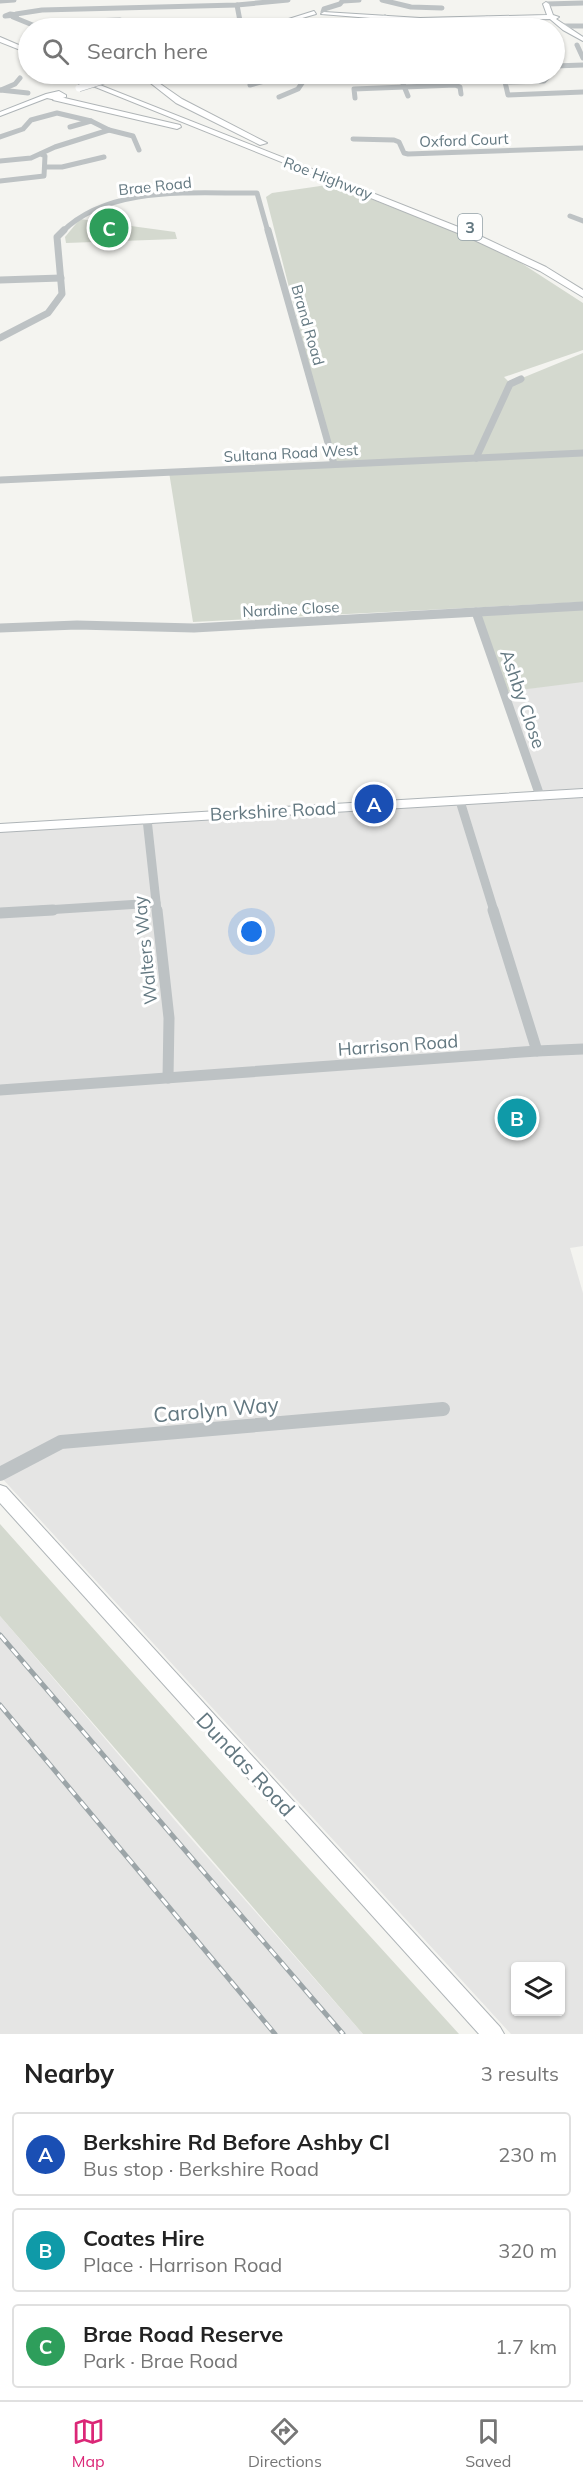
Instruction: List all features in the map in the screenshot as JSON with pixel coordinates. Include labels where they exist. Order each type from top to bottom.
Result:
[{"type":"highway","points":[[0,39],[18,47]]},
{"type":"highway","points":[[0,46],[18,54]]},
{"type":"highway","name":"Roe Highway","points":[[92,84],[501,248],[543,269],[583,294]]},
{"type":"highway","name":"Roe Highway","points":[[110,84],[505,241],[576,278]]},
{"type":"highway","points":[[156,84],[179,101],[273,148]]},
{"type":"highway","points":[[56,96],[155,120],[299,168]]},
{"type":"main road","points":[[545,3],[554,16]]},
{"type":"main road","points":[[300,18],[320,13],[384,18]]},
{"type":"main road","points":[[507,18],[554,16]]},
{"type":"main road","points":[[565,29],[582,43]]},
{"type":"main road","points":[[0,114],[92,84]]},
{"type":"main road","name":"Berkshire Road","points":[[0,828],[583,793]]},
{"type":"main road","name":"Dundas Road","points":[[0,1492],[493,2034]]},
{"type":"street","points":[[0,1],[14,0]]},
{"type":"street","points":[[166,0],[167,7]]},
{"type":"street","points":[[0,12],[7,14],[5,16],[14,16],[42,10],[237,5],[288,0]]},
{"type":"street","points":[[320,13],[343,0],[359,0]]},
{"type":"street","points":[[382,0],[411,7],[442,8]]},
{"type":"street","points":[[545,3],[583,3]]},
{"type":"street","points":[[237,5],[239,18]]},
{"type":"street","points":[[14,16],[18,18]]},
{"type":"street","points":[[565,26],[583,26]]},
{"type":"street","points":[[582,43],[576,47],[583,58]]},
{"type":"street","points":[[565,66],[583,65]]},
{"type":"street","points":[[0,90],[18,80]]},
{"type":"street","points":[[279,97],[298,89],[301,84]]},
{"type":"street","points":[[504,84],[510,95],[508,103]]},
{"type":"street","points":[[404,86],[408,96]]},
{"type":"street","points":[[355,98],[354,89],[404,86],[455,86],[460,87],[461,94]]},
{"type":"street","points":[[0,90],[28,93]]},
{"type":"street","points":[[510,95],[583,92]]},
{"type":"street","points":[[3,136],[23,129],[31,120],[54,113],[91,121],[109,130],[133,136],[139,150]]},
{"type":"street","points":[[70,127],[91,121]]},
{"type":"street","points":[[0,161],[27,159],[109,130]]},
{"type":"street","points":[[3,136],[18,139]]},
{"type":"street","name":"Oxford Court","points":[[353,139],[392,139],[399,142],[404,153],[419,154],[583,148]]},
{"type":"street","points":[[0,181],[40,178],[45,175],[45,156],[40,154]]},
{"type":"street","points":[[46,166],[62,167],[104,157]]},
{"type":"street","name":"Brae Road","points":[[0,338],[48,313],[62,294],[57,237],[66,224],[120,201],[154,196],[257,193]]},
{"type":"street","name":"Brand Road","points":[[257,193],[334,464]]},
{"type":"street","points":[[570,216],[583,221]]},
{"type":"street","points":[[0,280],[62,278]]},
{"type":"street","points":[[476,458],[510,384],[521,379]]},
{"type":"street","name":"Sultana Road West","points":[[0,480],[583,453]]},
{"type":"street","name":"Nardine Close","points":[[0,628],[77,625],[194,628],[583,606]]},
{"type":"street","name":"Ashby Close","points":[[476,612],[540,796]]},
{"type":"street","points":[[460,801],[537,1051]]},
{"type":"street","name":"Walters Way","points":[[147,819],[169,1018],[168,1078]]},
{"type":"street","points":[[0,913],[156,903]]},
{"type":"street","name":"Harrison Road","points":[[0,1090],[583,1049]]},
{"type":"street","name":"Carolyn Way","points":[[0,1474],[61,1442],[443,1408]]},
{"type":"shaded area","points":[[334,184],[467,237],[518,261],[583,303],[583,350],[504,377],[510,383],[583,353],[583,602],[193,622],[169,472],[334,464],[266,197],[272,193]]},
{"type":"shaded area","points":[[80,219],[175,232],[177,239],[66,243],[65,237]]},
{"type":"shaded area","points":[[583,606],[583,682],[504,692],[476,612]]},
{"type":"shaded area","points":[[583,681],[583,1246],[570,1248],[583,1293],[583,2034],[511,2034],[0,1476],[0,825],[538,793],[503,692]]},
{"type":"shaded area","points":[[0,1524],[459,2034],[363,2034],[0,1616]]},
{"type":"shaded area","points":[[0,1616],[179,1825],[363,2034],[0,2034]]},
{"type":"railway","points":[[0,1635],[343,2034]]},
{"type":"railway","points":[[0,1705],[275,2034]]},
{"type":"place","name":"Brae Road Reserve","points":[[109,228]]},
{"type":"place","name":"Berkshire Rd Before Ashby Cl","points":[[374,804]]},
{"type":"place","name":"Coates Hire","points":[[517,1118]]}]
